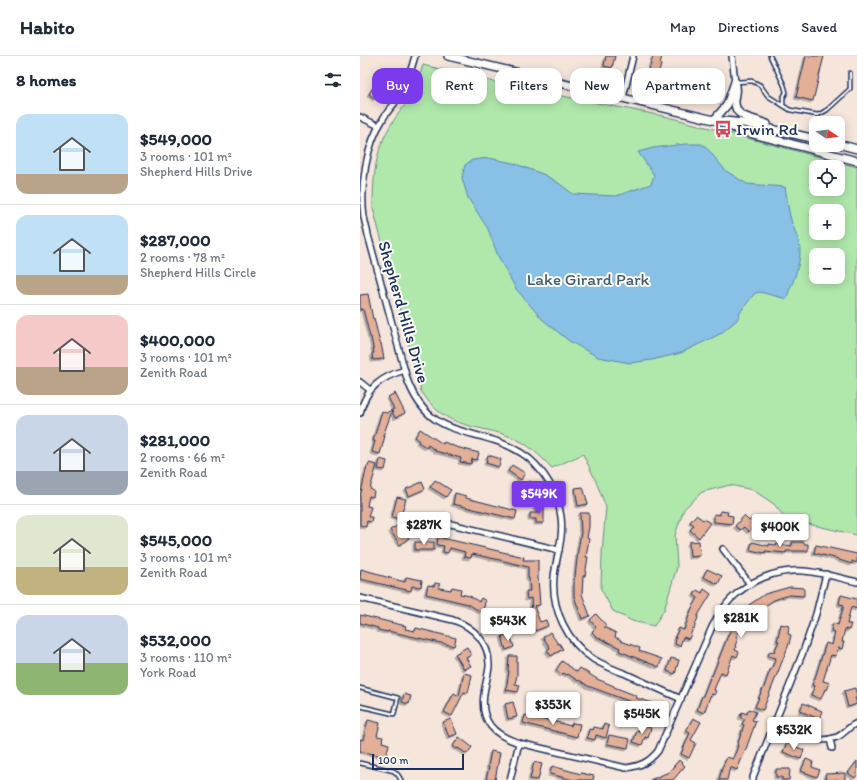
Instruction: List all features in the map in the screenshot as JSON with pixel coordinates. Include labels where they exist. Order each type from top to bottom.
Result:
[{"type":"main road","points":[[448,56],[570,85]]},
{"type":"main road","points":[[714,120],[727,105],[735,82]]},
{"type":"main road","points":[[735,82],[737,89],[735,102],[737,110],[740,114],[780,130]]},
{"type":"main road","points":[[624,98],[714,120],[742,131],[855,160]]},
{"type":"main road","points":[[714,120],[744,123],[809,137]]},
{"type":"main road","points":[[845,146],[857,149]]},
{"type":"street","name":"Shepherd Hills Drive","points":[[415,56],[402,90],[379,126],[374,137],[368,156],[361,194],[368,234],[404,370],[411,391],[426,412],[437,421],[448,427],[506,445],[521,452],[544,474],[552,487],[558,502],[561,518],[562,534],[554,578],[554,593],[557,609],[571,637],[581,649],[593,659],[682,699]]},
{"type":"street","points":[[624,94],[633,56]]},
{"type":"street","points":[[732,56],[735,82]]},
{"type":"street","points":[[360,117],[379,126]]},
{"type":"street","points":[[360,413],[364,400],[370,390],[377,383],[385,377],[404,370]]},
{"type":"street","points":[[360,382],[370,390]]},
{"type":"street","points":[[430,519],[559,550]]},
{"type":"street","points":[[723,549],[750,584]]},
{"type":"street","points":[[360,598],[453,620],[463,623],[472,629],[479,636],[488,655],[489,666],[484,694],[484,714],[495,731],[502,737],[519,743],[626,768],[644,763],[652,758],[658,751],[682,699],[712,627],[730,600],[742,590],[750,584],[770,575],[786,571],[826,574],[857,582]]},
{"type":"street","points":[[753,780],[803,652],[816,614],[826,574]]},
{"type":"street","points":[[775,721],[813,738],[822,740],[838,736],[850,726],[857,723]]},
{"type":"street","points":[[830,739],[832,748]]},
{"type":"street","points":[[510,780],[519,743]]},
{"type":"lane","points":[[770,56],[786,92],[783,98],[783,105]]},
{"type":"lane","points":[[735,82],[752,81],[760,85],[768,96],[790,110],[818,115],[827,110],[850,90],[850,74]]},
{"type":"lane","points":[[360,688],[398,698],[394,714],[360,706]]},
{"type":"lane","points":[[360,763],[394,771],[401,780]]},
{"type":"green space","name":"Lake Girard Park","points":[[423,65],[436,68],[431,68],[431,104],[487,104],[487,80],[495,82],[495,104],[562,104],[562,96],[570,98],[570,104],[603,104],[668,117],[831,160],[809,160],[809,196],[845,196],[845,164],[857,167],[857,535],[786,519],[774,504],[753,490],[730,485],[702,492],[684,509],[675,535],[677,567],[664,610],[654,626],[632,621],[613,611],[601,589],[606,507],[583,454],[552,468],[533,450],[517,440],[502,434],[463,424],[442,414],[421,391],[373,208],[373,191],[378,154],[389,127],[406,104],[423,104]]},
{"type":"water","points":[[685,144],[701,144],[705,146],[726,171],[747,184],[785,187],[790,216],[800,248],[798,267],[787,299],[760,292],[755,293],[741,311],[737,320],[720,334],[681,353],[652,360],[630,363],[598,357],[569,341],[542,319],[516,289],[498,256],[488,229],[468,198],[462,178],[465,165],[472,160],[489,158],[513,163],[545,175],[573,194],[616,196],[651,184],[654,175],[638,152],[653,148]]},
{"type":"building","points":[[606,56],[615,56],[612,68],[604,66]]},
{"type":"building","points":[[653,56],[662,56],[660,68],[650,68]]},
{"type":"building","points":[[806,56],[824,56],[813,101],[796,97]]},
{"type":"building","points":[[372,89],[372,96],[369,94]]},
{"type":"building","points":[[368,294],[384,359],[373,360],[372,353],[374,353],[371,337],[363,309],[360,310],[360,295]]},
{"type":"building","points":[[395,393],[405,413],[395,418],[392,411],[383,436],[385,436],[380,454],[372,452],[375,441],[373,441],[382,411],[386,413],[394,409],[388,397]]},
{"type":"building","points":[[420,429],[443,444],[444,442],[479,453],[477,460],[472,459],[471,464],[460,462],[461,458],[435,451],[428,445],[427,448],[418,442],[419,440],[415,437]]},
{"type":"building","points":[[488,455],[501,459],[499,467],[486,463]]},
{"type":"building","points":[[380,459],[387,461],[385,470],[378,469]]},
{"type":"building","points":[[369,463],[377,465],[370,489],[374,491],[373,497],[369,496],[367,506],[371,507],[368,517],[372,517],[371,522],[367,521],[366,527],[360,525],[360,497]]},
{"type":"building","points":[[512,465],[525,473],[521,480],[508,471]]},
{"type":"building","points":[[435,480],[451,490],[446,497],[430,487]]},
{"type":"building","points":[[530,481],[541,498],[533,503],[522,486]]},
{"type":"building","points":[[422,482],[425,489],[409,496],[406,489]]},
{"type":"building","points":[[583,487],[588,504],[578,506],[575,488]]},
{"type":"building","points":[[455,493],[466,496],[466,498],[517,511],[515,519],[453,504]]},
{"type":"building","points":[[397,497],[406,499],[400,519],[392,517]]},
{"type":"building","points":[[535,507],[544,507],[544,523],[536,523],[536,519],[530,519],[530,513],[539,513]]},
{"type":"building","points":[[720,511],[728,512],[727,515],[733,516],[732,524],[714,522],[714,514],[720,515]]},
{"type":"building","points":[[580,513],[589,513],[587,538],[589,539],[586,557],[588,557],[585,576],[583,576],[582,594],[590,616],[582,619],[574,596],[574,577],[581,533]]},
{"type":"building","points":[[696,515],[710,523],[699,538],[690,530],[694,525],[690,522]]},
{"type":"building","points":[[744,516],[749,521],[751,519],[756,524],[749,532],[744,527],[740,530],[735,526]]},
{"type":"building","points":[[400,524],[409,538],[400,545],[390,530]]},
{"type":"building","points":[[438,537],[524,557],[523,560],[538,560],[540,605],[534,606],[540,622],[546,620],[548,626],[535,631],[529,615],[532,614],[531,598],[527,599],[526,591],[530,591],[528,567],[472,554],[471,558],[464,557],[465,552],[450,548],[448,553],[443,552],[444,546],[437,545]]},
{"type":"building","points":[[699,541],[700,556],[690,557],[689,542]]},
{"type":"building","points":[[415,542],[434,542],[434,550],[415,550]]},
{"type":"building","points":[[752,542],[769,546],[769,544],[777,544],[792,546],[792,542],[804,542],[804,544],[808,544],[808,551],[786,551],[786,553],[765,551],[765,553],[750,550]]},
{"type":"building","points":[[816,545],[857,554],[857,563],[852,561],[852,564],[814,553]]},
{"type":"building","points":[[361,569],[405,582],[406,577],[422,580],[421,587],[412,586],[411,591],[360,579]]},
{"type":"building","points":[[707,569],[722,576],[718,584],[703,577]]},
{"type":"building","points":[[435,583],[440,584],[439,588],[451,590],[452,587],[461,589],[460,594],[470,596],[479,602],[481,598],[486,601],[484,604],[485,605],[481,612],[468,604],[426,594],[428,585],[434,586]]},
{"type":"building","points":[[790,587],[804,588],[804,596],[789,595],[774,600],[748,617],[736,637],[738,638],[735,650],[739,652],[737,657],[733,655],[726,674],[721,672],[714,690],[716,691],[714,695],[711,694],[704,713],[697,710],[729,633],[743,609],[765,594]]},
{"type":"building","points":[[704,589],[711,594],[697,617],[694,629],[693,628],[689,639],[683,637],[680,646],[675,644],[675,637],[679,628],[684,630],[691,610],[698,598],[694,595],[697,590],[702,593]]},
{"type":"building","points":[[841,595],[857,599],[857,609],[851,607],[847,624],[851,624],[849,630],[845,629],[842,649],[838,648],[836,656],[831,655],[823,681],[830,683],[827,690],[825,689],[821,699],[811,695],[815,686],[812,685],[826,643],[832,645],[835,632],[831,631],[833,623],[838,625],[844,605],[839,604]]},
{"type":"building","points":[[495,612],[505,625],[499,630],[489,617]]},
{"type":"building","points":[[596,614],[606,625],[604,627],[616,633],[615,637],[621,641],[640,648],[639,651],[662,659],[659,667],[619,651],[620,648],[597,637],[592,632],[596,627],[590,620]]},
{"type":"building","points":[[360,615],[406,626],[405,629],[415,631],[416,628],[456,638],[454,646],[378,630],[378,628],[360,623]]},
{"type":"building","points":[[781,624],[789,626],[788,634],[791,635],[789,644],[763,710],[755,707],[776,658],[768,656],[770,651],[774,652],[779,641],[777,641]]},
{"type":"building","points":[[550,632],[563,649],[551,656],[547,650],[550,648],[543,637]]},
{"type":"building","points":[[510,634],[514,647],[506,650],[502,636]]},
{"type":"building","points":[[467,647],[471,655],[466,658],[471,666],[464,669],[455,654]]},
{"type":"building","points":[[509,656],[517,656],[517,675],[515,684],[520,685],[518,692],[506,690],[509,671]]},
{"type":"building","points":[[671,658],[679,660],[675,674],[667,671]]},
{"type":"building","points":[[562,661],[577,672],[580,668],[597,679],[637,696],[636,698],[653,703],[650,711],[638,708],[639,705],[588,686],[568,674],[563,673],[562,675],[556,670]]},
{"type":"building","points":[[464,673],[472,675],[468,693],[464,692],[452,716],[444,712],[454,693],[459,696]]},
{"type":"building","points":[[855,688],[857,698],[855,698],[857,704],[848,707],[844,691]]},
{"type":"building","points":[[404,694],[411,696],[409,704],[402,702]]},
{"type":"building","points":[[513,702],[517,717],[508,719],[505,704]]},
{"type":"building","points":[[803,703],[822,711],[819,719],[800,711]]},
{"type":"building","points":[[749,709],[756,712],[752,720],[756,721],[746,749],[737,770],[730,767],[727,780],[719,780],[727,757],[733,759],[738,746],[744,725],[742,724],[745,719],[740,717],[742,712],[747,714]]},
{"type":"building","points":[[525,715],[571,726],[572,723],[580,724],[577,737],[523,723]]},
{"type":"building","points":[[693,718],[701,722],[691,740],[696,743],[689,758],[681,754],[690,733],[686,731]]},
{"type":"building","points":[[451,719],[457,734],[449,737],[443,722]]},
{"type":"building","points":[[368,720],[380,723],[377,736],[383,737],[382,742],[389,744],[386,757],[360,751],[360,739],[363,740]]},
{"type":"building","points":[[604,724],[609,726],[606,738],[596,735],[595,740],[587,738],[589,729],[593,730],[594,727],[603,729]]},
{"type":"building","points":[[641,725],[651,728],[648,738],[645,737],[642,745],[633,742]]},
{"type":"building","points":[[609,735],[630,739],[628,748],[607,744]]},
{"type":"building","points":[[459,737],[472,747],[467,754],[453,746]]},
{"type":"building","points":[[787,743],[804,750],[801,759],[783,752]]},
{"type":"building","points":[[491,751],[500,753],[495,780],[486,780],[489,767]]},
{"type":"building","points":[[806,759],[813,762],[812,767],[820,770],[817,777],[801,771]]},
{"type":"building","points":[[679,760],[685,766],[673,780],[650,780],[669,772]]},
{"type":"building","points":[[857,761],[857,775],[855,778],[848,773]]},
{"type":"building","points":[[534,762],[542,764],[538,780],[530,779]]},
{"type":"building","points":[[552,766],[594,776],[593,780],[573,780],[550,774]]},
{"type":"building","points":[[776,769],[790,769],[789,780],[782,780],[782,777],[776,777]]},
{"type":"building","points":[[845,773],[845,780],[826,780],[825,774]]},
{"type":"place","name":"Irwin Rd","points":[[723,129]]}]
